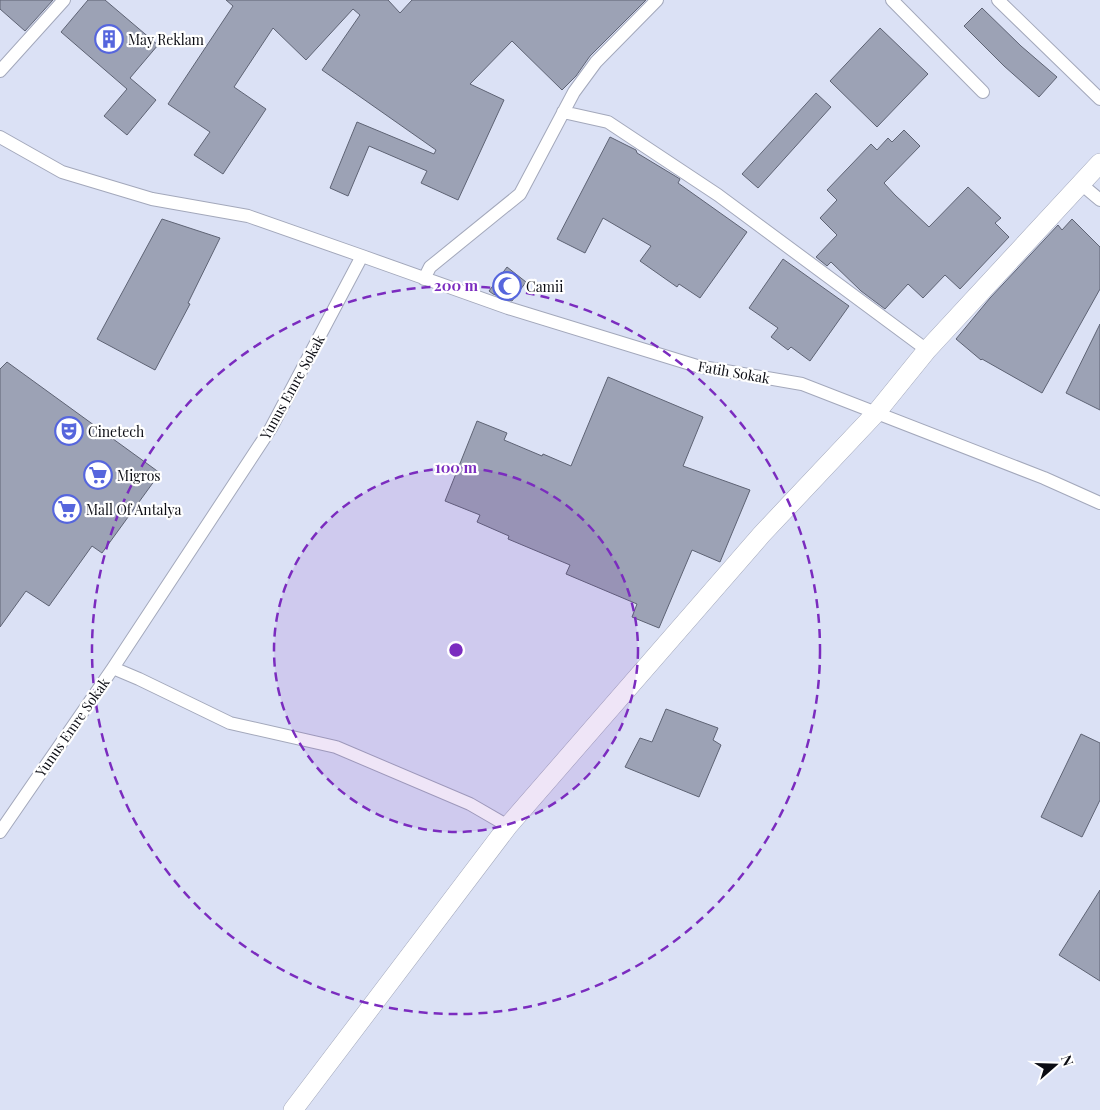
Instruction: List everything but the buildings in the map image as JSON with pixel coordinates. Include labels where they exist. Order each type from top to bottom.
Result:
[{"type":"street","points":[[0,71],[64,0]]},
{"type":"street","points":[[424,279],[430,267],[520,194],[574,92],[596,62],[657,0]]},
{"type":"street","points":[[892,0],[984,92]]},
{"type":"street","points":[[998,0],[1100,99]]},
{"type":"street","points":[[563,112],[608,122],[718,196],[927,350]]},
{"type":"street","points":[[0,137],[62,172],[152,198],[248,216],[362,256]]},
{"type":"street","points":[[293,1110],[508,826],[762,534],[876,412],[927,350],[1100,163]]},
{"type":"street","points":[[1081,184],[1100,200]]},
{"type":"street","name":"Fatih Sokak","points":[[362,256],[508,308],[697,366],[802,384],[1044,478],[1100,503]]},
{"type":"street","name":"Yunus Emre Sokak","points":[[0,832],[113,668],[271,428],[362,256]]},
{"type":"street","points":[[113,668],[230,723],[336,747],[470,804],[508,826]]},
{"type":"place","name":"May Reklam","points":[[109,39]]},
{"type":"place","name":"Camii","points":[[507,286]]},
{"type":"place","name":"Cinetech","points":[[69,431]]},
{"type":"place","name":"Migros","points":[[98,475]]},
{"type":"place","name":"Mall Of Antalya","points":[[67,509]]}]
